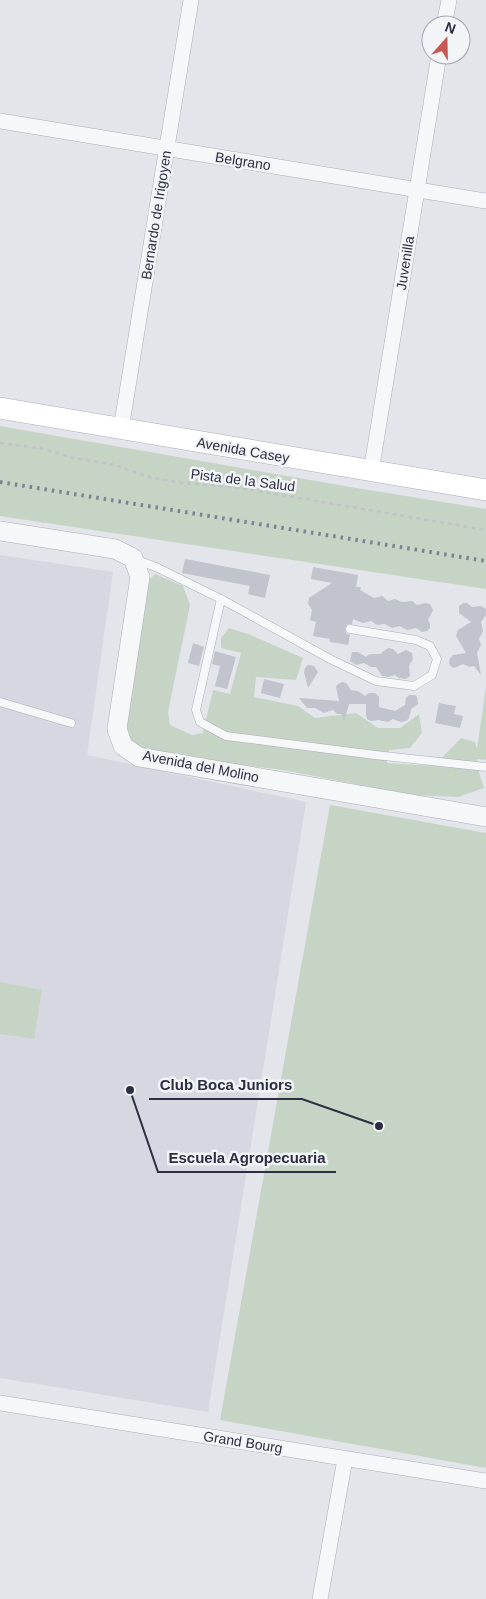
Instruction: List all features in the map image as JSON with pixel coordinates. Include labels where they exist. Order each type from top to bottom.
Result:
[{"type":"main road","name":"Avenida Casey","points":[[0,408],[486,490]]},
{"type":"street","name":"Bernardo de Irigoyen","points":[[121,429],[191,0]]},
{"type":"street","points":[[446,15],[448,0]]},
{"type":"street","name":"Juvenilla","points":[[371,472],[438,65]]},
{"type":"street","name":"Belgrano","points":[[0,121],[486,201]]},
{"type":"street","points":[[0,531],[115,549],[133,558]]},
{"type":"street","name":"Avenida del Molino","points":[[133,558],[140,577],[117,730],[122,746],[139,757],[486,816]]},
{"type":"street","name":"Grand Bourg","points":[[0,1403],[486,1481]]},
{"type":"street","points":[[320,1599],[345,1458]]},
{"type":"lane","points":[[133,558],[221,599],[330,659],[376,681],[414,686],[432,675],[438,659],[430,646],[416,640],[350,629]]},
{"type":"lane","points":[[221,599],[196,710],[200,722],[226,736],[486,767]]},
{"type":"lane","points":[[0,702],[71,723]]},
{"type":"path","name":"Pista de la Salud","points":[[0,443],[40,448],[74,458],[114,465],[182,483],[234,487],[486,530]]},
{"type":"shaded area","points":[[0,555],[113,572],[87,755],[306,802],[208,1412],[0,1378]]},
{"type":"green space","points":[[0,426],[486,509],[486,589],[0,516]]},
{"type":"green space","points":[[155,574],[183,586],[190,605],[168,712],[170,725],[192,735],[203,733],[213,690],[230,694],[241,653],[221,648],[221,638],[229,628],[248,634],[303,658],[296,680],[256,677],[254,697],[298,706],[315,718],[356,713],[378,728],[400,728],[419,714],[422,733],[410,748],[389,750],[387,763],[434,766],[461,738],[475,742],[477,749],[486,686],[486,760],[477,759],[484,788],[458,797],[412,795],[283,770],[183,758],[142,748],[128,740],[124,725],[147,582]]},
{"type":"green space","points":[[330,805],[486,833],[486,1468],[220,1420]]},
{"type":"green space","points":[[0,982],[42,990],[34,1039],[0,1034]]},
{"type":"building","points":[[185,559],[270,575],[265,598],[248,594],[250,586],[182,573]]},
{"type":"building","points":[[313,567],[358,575],[356,587],[361,587],[360,590],[374,598],[382,596],[388,601],[395,599],[402,602],[412,601],[417,605],[430,604],[433,610],[428,620],[430,628],[422,632],[416,628],[407,630],[400,626],[392,628],[385,624],[377,625],[371,621],[363,623],[353,619],[352,624],[348,624],[345,628],[346,633],[350,635],[348,645],[330,642],[330,639],[313,636],[316,622],[310,620],[312,610],[308,604],[309,598],[332,583],[311,579]]},
{"type":"building","points":[[467,603],[472,607],[481,606],[486,609],[486,615],[481,622],[483,631],[479,639],[481,645],[477,653],[481,675],[474,666],[470,667],[463,664],[454,668],[450,666],[449,662],[453,655],[466,653],[456,636],[458,630],[471,622],[459,613],[459,606]]},
{"type":"building","points":[[193,643],[204,647],[199,666],[188,663]]},
{"type":"building","points":[[388,648],[393,649],[398,654],[406,650],[412,653],[413,659],[409,666],[410,676],[406,679],[395,675],[382,676],[376,667],[371,667],[364,663],[356,665],[350,661],[352,652],[358,652],[366,657],[370,654],[380,654]]},
{"type":"building","points":[[215,651],[236,657],[227,689],[215,686],[220,666],[212,664]]},
{"type":"building","points":[[308,665],[314,666],[318,672],[308,688],[304,672]]},
{"type":"building","points":[[264,679],[284,684],[280,698],[261,693]]},
{"type":"building","points":[[342,682],[346,683],[351,690],[358,691],[365,696],[369,693],[375,693],[379,697],[379,707],[395,711],[405,705],[406,698],[409,695],[417,697],[418,704],[411,709],[409,718],[406,721],[401,722],[393,719],[388,722],[367,719],[366,704],[349,704],[344,722],[342,714],[337,714],[333,710],[324,713],[315,708],[307,708],[299,698],[339,701],[336,687]]},
{"type":"building","points":[[439,703],[456,706],[454,714],[463,716],[460,728],[435,723]]},
{"type":"railway","points":[[0,482],[486,561]]},
{"type":"place","name":"Escuela Agropecuaria","points":[[130,1090]]},
{"type":"place","name":"Club Boca Juniors","points":[[379,1126]]}]
